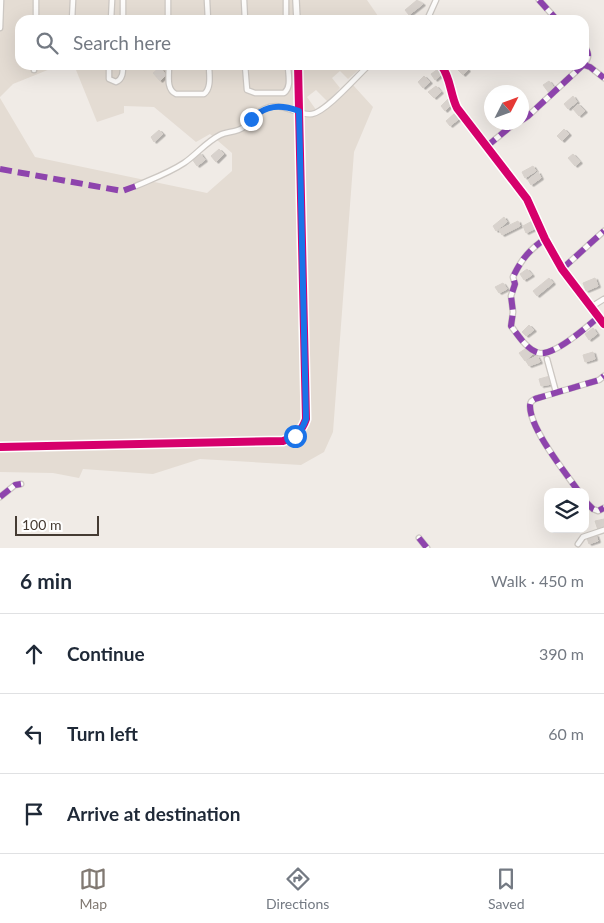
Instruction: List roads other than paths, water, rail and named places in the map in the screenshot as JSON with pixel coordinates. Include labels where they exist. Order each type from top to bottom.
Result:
[{"type":"street","points":[[0,28],[1,0]]},
{"type":"street","points":[[36,0],[36,15]]},
{"type":"street","points":[[72,15],[73,0]]},
{"type":"street","points":[[111,15],[112,0]]},
{"type":"street","points":[[123,0],[123,15]]},
{"type":"street","points":[[168,0],[168,15]]},
{"type":"street","points":[[207,0],[208,15]]},
{"type":"street","points":[[244,0],[245,15]]},
{"type":"street","points":[[286,0],[286,15]]},
{"type":"street","points":[[296,0],[297,15]]},
{"type":"street","points":[[429,15],[436,0]]},
{"type":"street","points":[[539,0],[552,15]]},
{"type":"street","points":[[589,67],[604,78]]},
{"type":"street","points":[[109,70],[109,79],[112,82],[116,82],[122,77],[123,70]]},
{"type":"street","points":[[169,70],[170,89],[172,93],[176,94],[204,94],[208,92],[209,70]]},
{"type":"street","points":[[245,70],[247,90],[255,93],[284,93],[288,91],[289,87],[288,70]]},
{"type":"street","points":[[0,447],[283,441],[300,431],[306,419],[298,70]]},
{"type":"street","points":[[136,186],[184,163],[220,135],[237,131],[244,127],[256,114],[264,109],[284,107],[310,114],[318,112],[329,104],[364,70]]},
{"type":"street","points":[[445,70],[452,99],[457,108],[527,199],[545,239],[562,269],[604,324]]},
{"type":"street","points":[[529,115],[579,70]]},
{"type":"street","points":[[486,147],[506,130]]},
{"type":"street","points":[[562,269],[604,231]]},
{"type":"street","points":[[545,239],[533,247],[526,255],[513,277],[515,284],[511,296],[513,312],[511,326],[521,340],[537,353],[543,353],[555,350],[600,317]]},
{"type":"street","points":[[591,307],[604,299]]},
{"type":"street","points":[[547,359],[556,392]]},
{"type":"street","points":[[575,488],[535,427],[530,405],[532,401],[599,380],[604,376]]},
{"type":"street","points":[[0,497],[15,485],[20,484]]},
{"type":"street","points":[[589,506],[598,511],[604,508]]},
{"type":"street","points":[[578,544],[584,537],[604,530]]},
{"type":"street","points":[[419,538],[427,548]]}]
